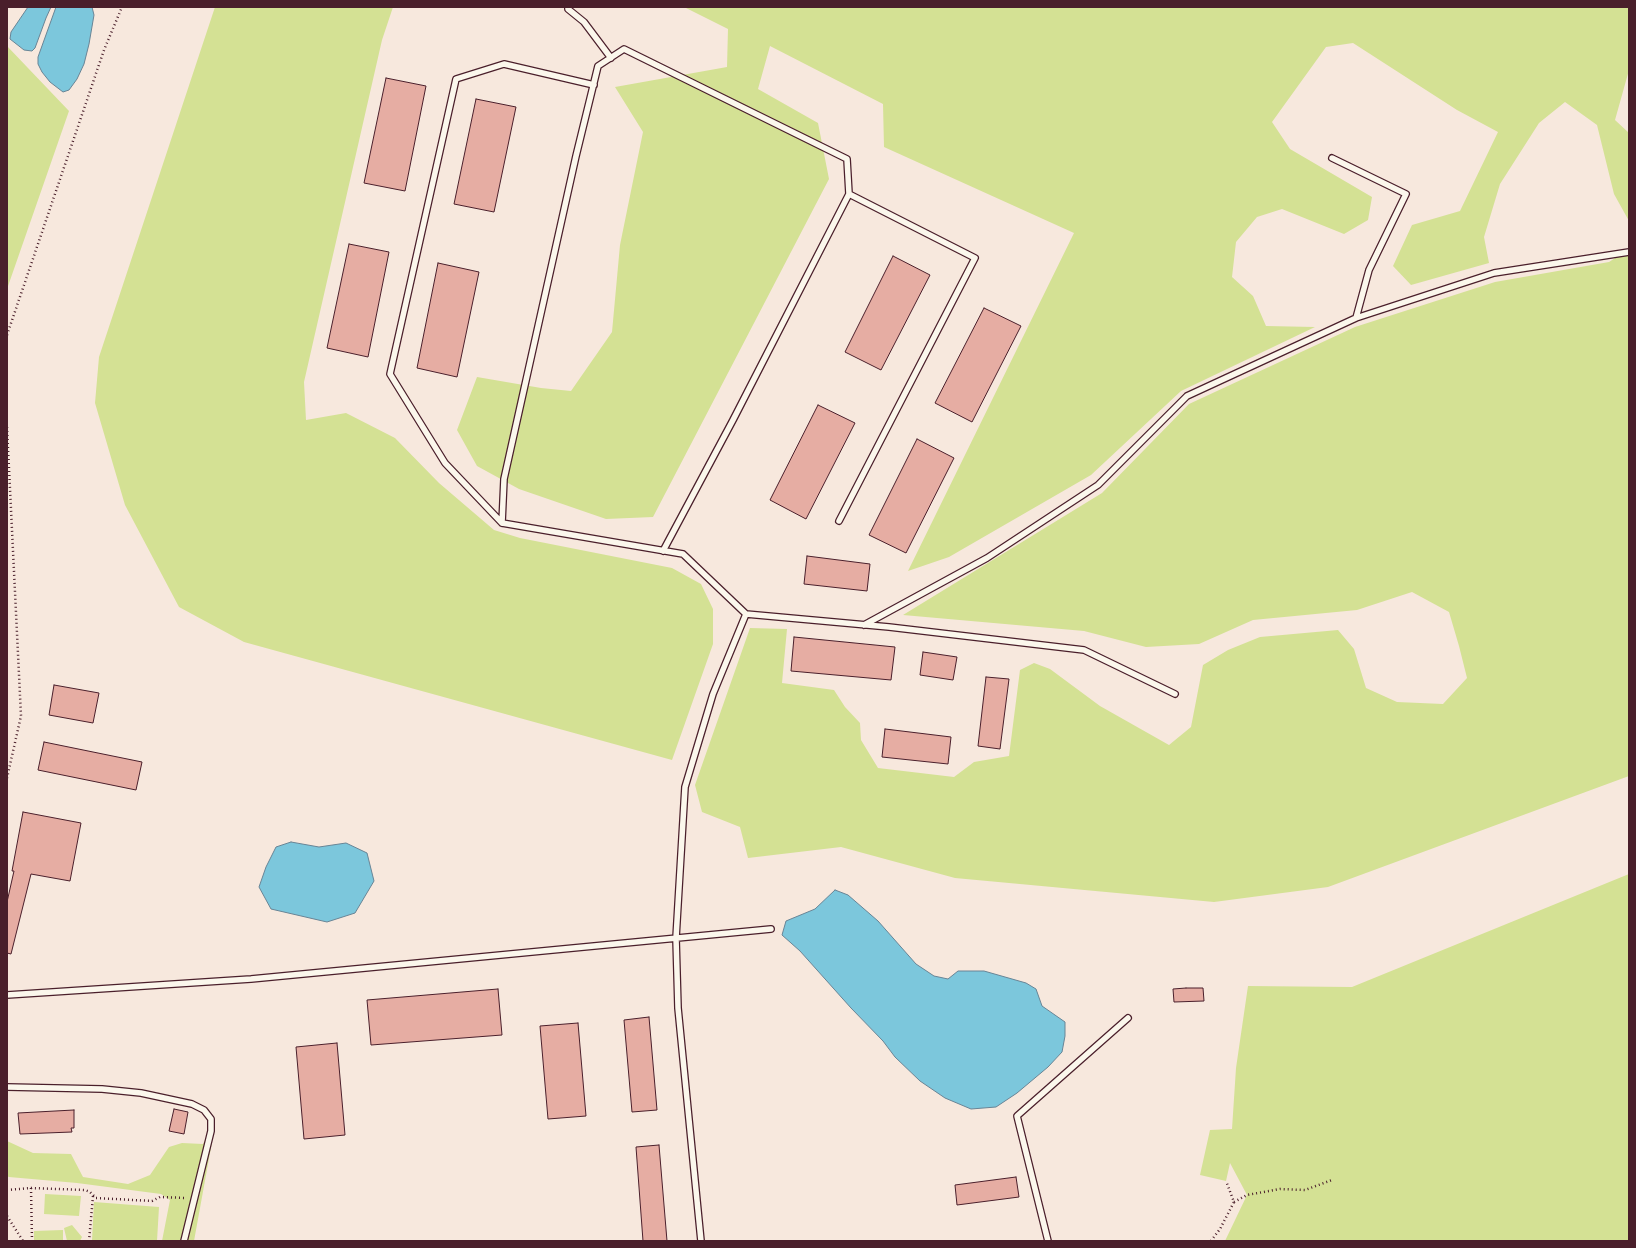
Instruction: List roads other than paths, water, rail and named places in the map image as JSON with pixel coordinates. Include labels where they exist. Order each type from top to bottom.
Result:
[{"type":"lane","points":[[568,7],[568,9],[584,22],[611,58]]},
{"type":"lane","points":[[502,523],[504,479],[576,156],[598,66],[624,50],[847,158],[850,194],[733,420],[663,551]]},
{"type":"lane","points":[[594,85],[504,64],[456,79],[390,374],[445,463],[502,523],[683,554],[746,614],[864,625],[1084,650],[1175,694]]},
{"type":"lane","points":[[1332,158],[1406,194],[1369,270],[1356,318]]},
{"type":"lane","points":[[839,521],[974,258],[850,194]]},
{"type":"lane","points":[[864,625],[987,558],[1098,485],[1187,396],[1356,318],[1494,273],[1629,252]]},
{"type":"lane","points":[[701,1241],[678,1008],[676,938],[685,788],[713,694],[746,614]]},
{"type":"lane","points":[[7,995],[251,979],[771,929]]},
{"type":"lane","points":[[1048,1241],[1017,1116],[1128,1018]]},
{"type":"lane","points":[[7,1086],[102,1089],[141,1092],[192,1104],[204,1110],[211,1119],[211,1131],[184,1241]]},
{"type":"water","points":[[28,7],[51,7],[35,48],[32,51],[24,50],[10,39],[11,32]]},
{"type":"water","points":[[56,7],[92,7],[94,15],[84,64],[77,79],[69,90],[63,92],[50,82],[38,64],[38,57]]},
{"type":"water","points":[[291,842],[319,847],[346,843],[367,853],[374,881],[355,913],[327,922],[271,909],[259,887],[266,867],[276,847]]},
{"type":"water","points":[[835,890],[848,895],[878,921],[916,964],[934,976],[948,979],[958,971],[984,971],[1026,983],[1036,989],[1042,1006],[1065,1022],[1065,1036],[1062,1052],[1048,1067],[1017,1093],[996,1107],[971,1109],[945,1098],[920,1081],[895,1057],[883,1041],[800,951],[782,935],[786,921],[815,909]]}]
